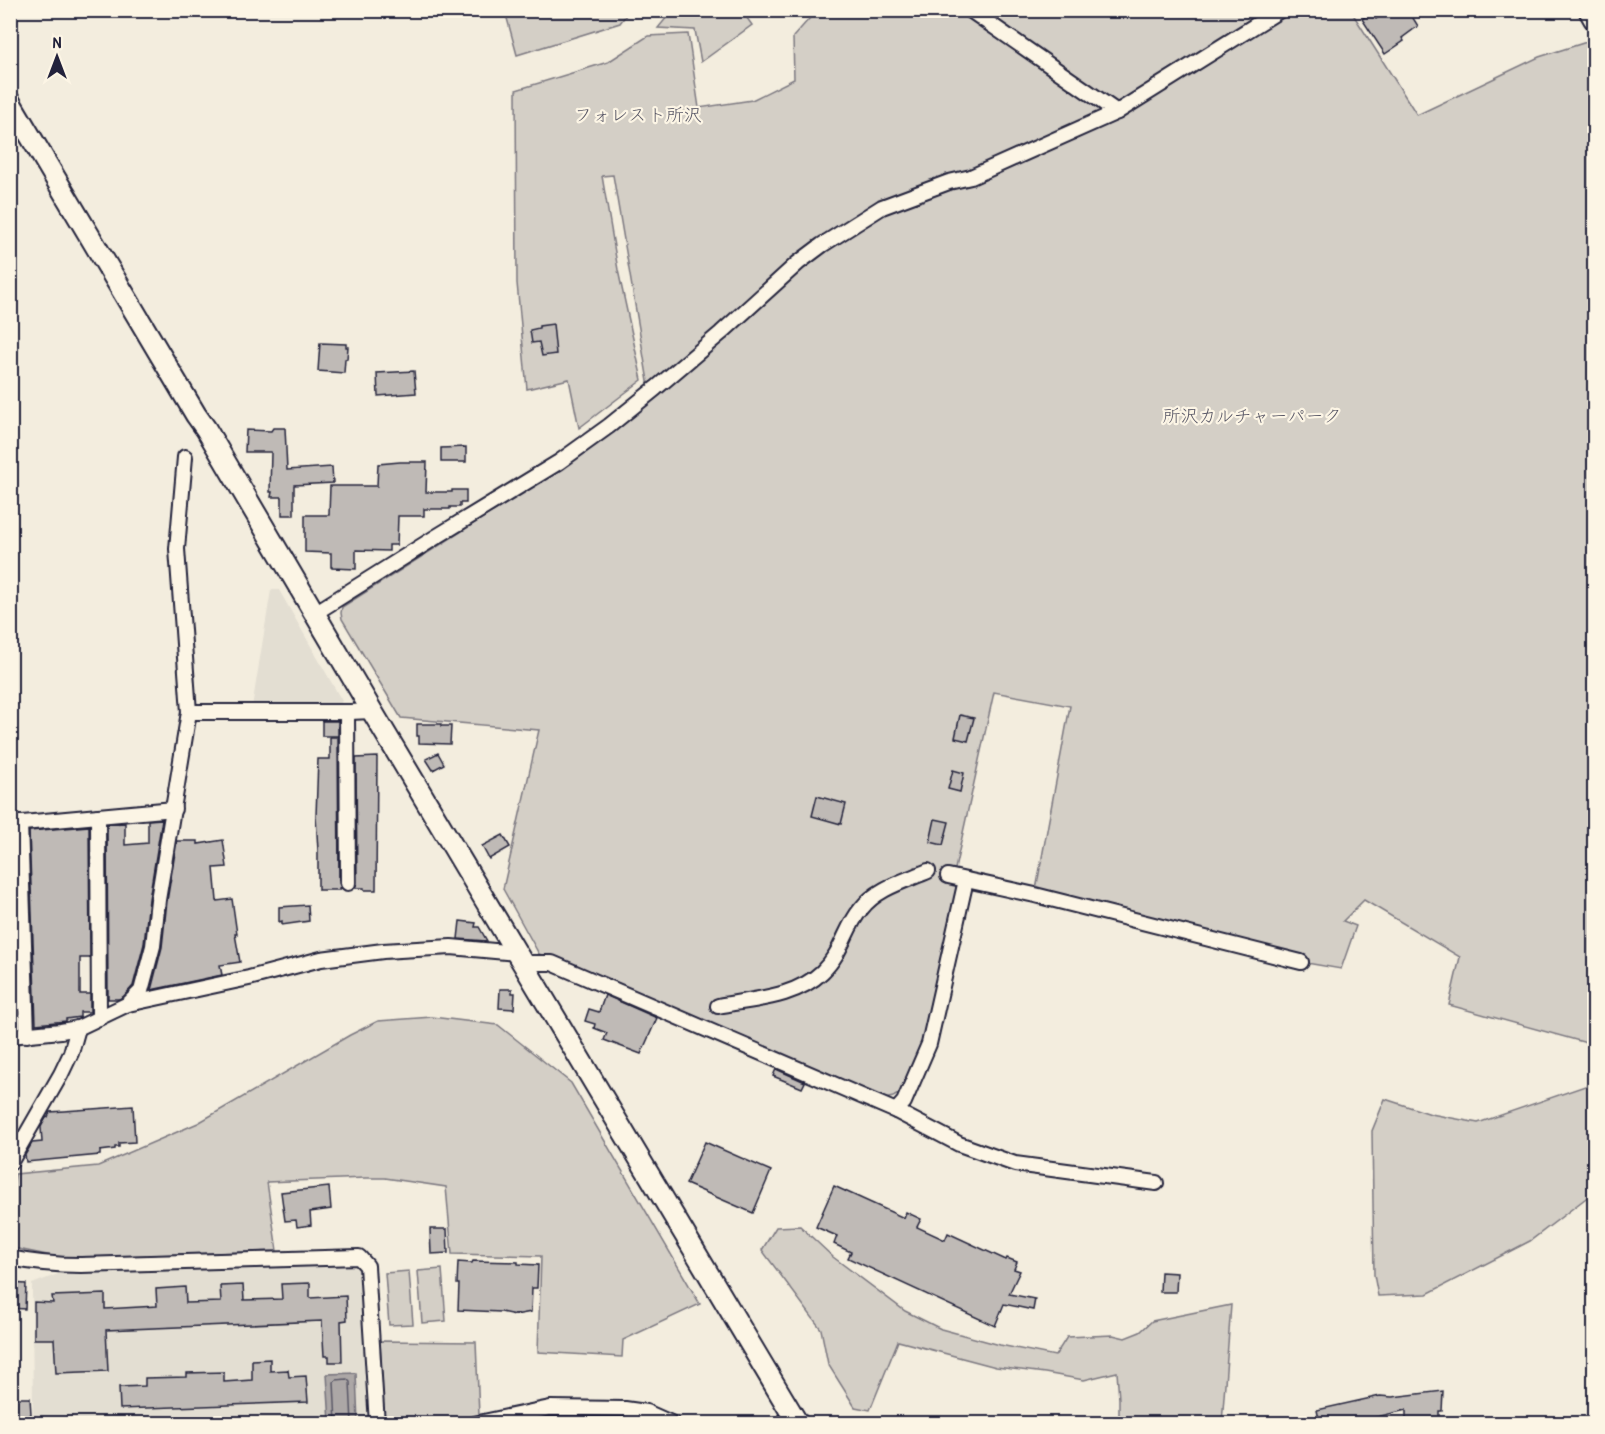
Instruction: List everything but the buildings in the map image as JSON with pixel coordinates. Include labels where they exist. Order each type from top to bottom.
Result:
[{"type":"street","points":[[970,10],[1117,112]]},
{"type":"street","points":[[315,614],[559,462],[656,388],[798,263],[882,207],[949,182],[971,177],[1117,112],[1280,10]]},
{"type":"street","points":[[1589,10],[1594,19]]},
{"type":"street","points":[[10,102],[798,1424]]},
{"type":"street","points":[[128,1004],[141,991],[153,946],[158,900],[189,712],[177,549],[185,457]]},
{"type":"street","points":[[189,712],[372,711]]},
{"type":"street","points":[[347,712],[348,883]]},
{"type":"street","points":[[27,1035],[15,823],[174,808]]},
{"type":"street","points":[[98,816],[99,1018]]},
{"type":"street","points":[[718,1006],[799,988],[822,972],[834,958],[842,947],[855,918],[871,899],[886,888],[928,871]]},
{"type":"street","points":[[948,876],[1035,895],[1301,962]]},
{"type":"street","points":[[896,1111],[904,1102],[929,1044],[966,880]]},
{"type":"street","points":[[10,1036],[78,1028],[128,1004],[249,978],[321,959],[383,951],[451,947],[552,963],[896,1111],[958,1144],[1015,1164],[1156,1183]]},
{"type":"street","points":[[10,1163],[61,1074],[78,1028]]},
{"type":"street","points":[[10,1258],[55,1265],[81,1265],[359,1257],[367,1266],[377,1424]]},
{"type":"street","points":[[474,1424],[550,1408],[625,1409],[646,1412],[673,1424]]},
{"type":"shaded area","points":[[271,590],[279,590],[342,701],[338,707],[252,707]]},
{"type":"shaded area","points":[[353,1263],[362,1269],[368,1423],[33,1423],[32,1284],[58,1274]]},
{"type":"green space","points":[[505,10],[629,11],[620,23],[517,55]]},
{"type":"green space","name":"所沢カルチャーパーク","points":[[817,10],[1351,11],[1417,115],[1539,57],[1590,41],[1594,48],[1594,1045],[1449,1005],[1460,957],[1364,900],[1343,921],[1356,926],[1341,969],[1301,962],[1035,895],[1070,706],[994,692],[955,869],[961,884],[922,1047],[902,1092],[885,1099],[539,954],[503,889],[539,730],[401,718],[342,619],[342,607],[557,471],[651,399],[613,175],[602,176],[618,270],[642,380],[579,428],[569,379],[527,389],[517,283],[516,90],[608,62],[648,36],[688,34],[699,108],[752,100],[794,79],[793,37]]},
{"type":"green space","name":"フォレスト所沢","points":[[672,11],[742,11],[752,25],[701,62],[695,30],[658,28]]},
{"type":"green space","points":[[432,1017],[498,1025],[571,1083],[700,1304],[623,1340],[622,1357],[538,1352],[541,1256],[452,1254],[446,1187],[385,1178],[267,1182],[277,1251],[62,1258],[13,1248],[11,1245],[11,1207],[15,1174],[98,1166],[198,1123],[378,1021]]},
{"type":"green space","points":[[1594,1061],[1594,1192],[1530,1241],[1427,1294],[1378,1296],[1374,1275],[1372,1131],[1385,1099],[1431,1114],[1478,1123],[1591,1084]]},
{"type":"green space","points":[[800,1226],[833,1257],[905,1311],[941,1329],[1000,1345],[1055,1356],[1067,1337],[1113,1335],[1125,1338],[1140,1332],[1152,1321],[1231,1305],[1222,1423],[1119,1423],[1117,1372],[1084,1380],[996,1367],[898,1341],[870,1410],[855,1407],[828,1364],[821,1329],[762,1250],[776,1227]]},
{"type":"green space","points":[[442,1269],[446,1321],[422,1323],[418,1271]]},
{"type":"green space","points":[[409,1271],[413,1324],[389,1325],[385,1273]]},
{"type":"green space","points":[[380,1341],[476,1342],[479,1415],[438,1423],[384,1423]]},
{"type":"water","points":[[356,1373],[358,1423],[330,1423],[327,1374]]}]
